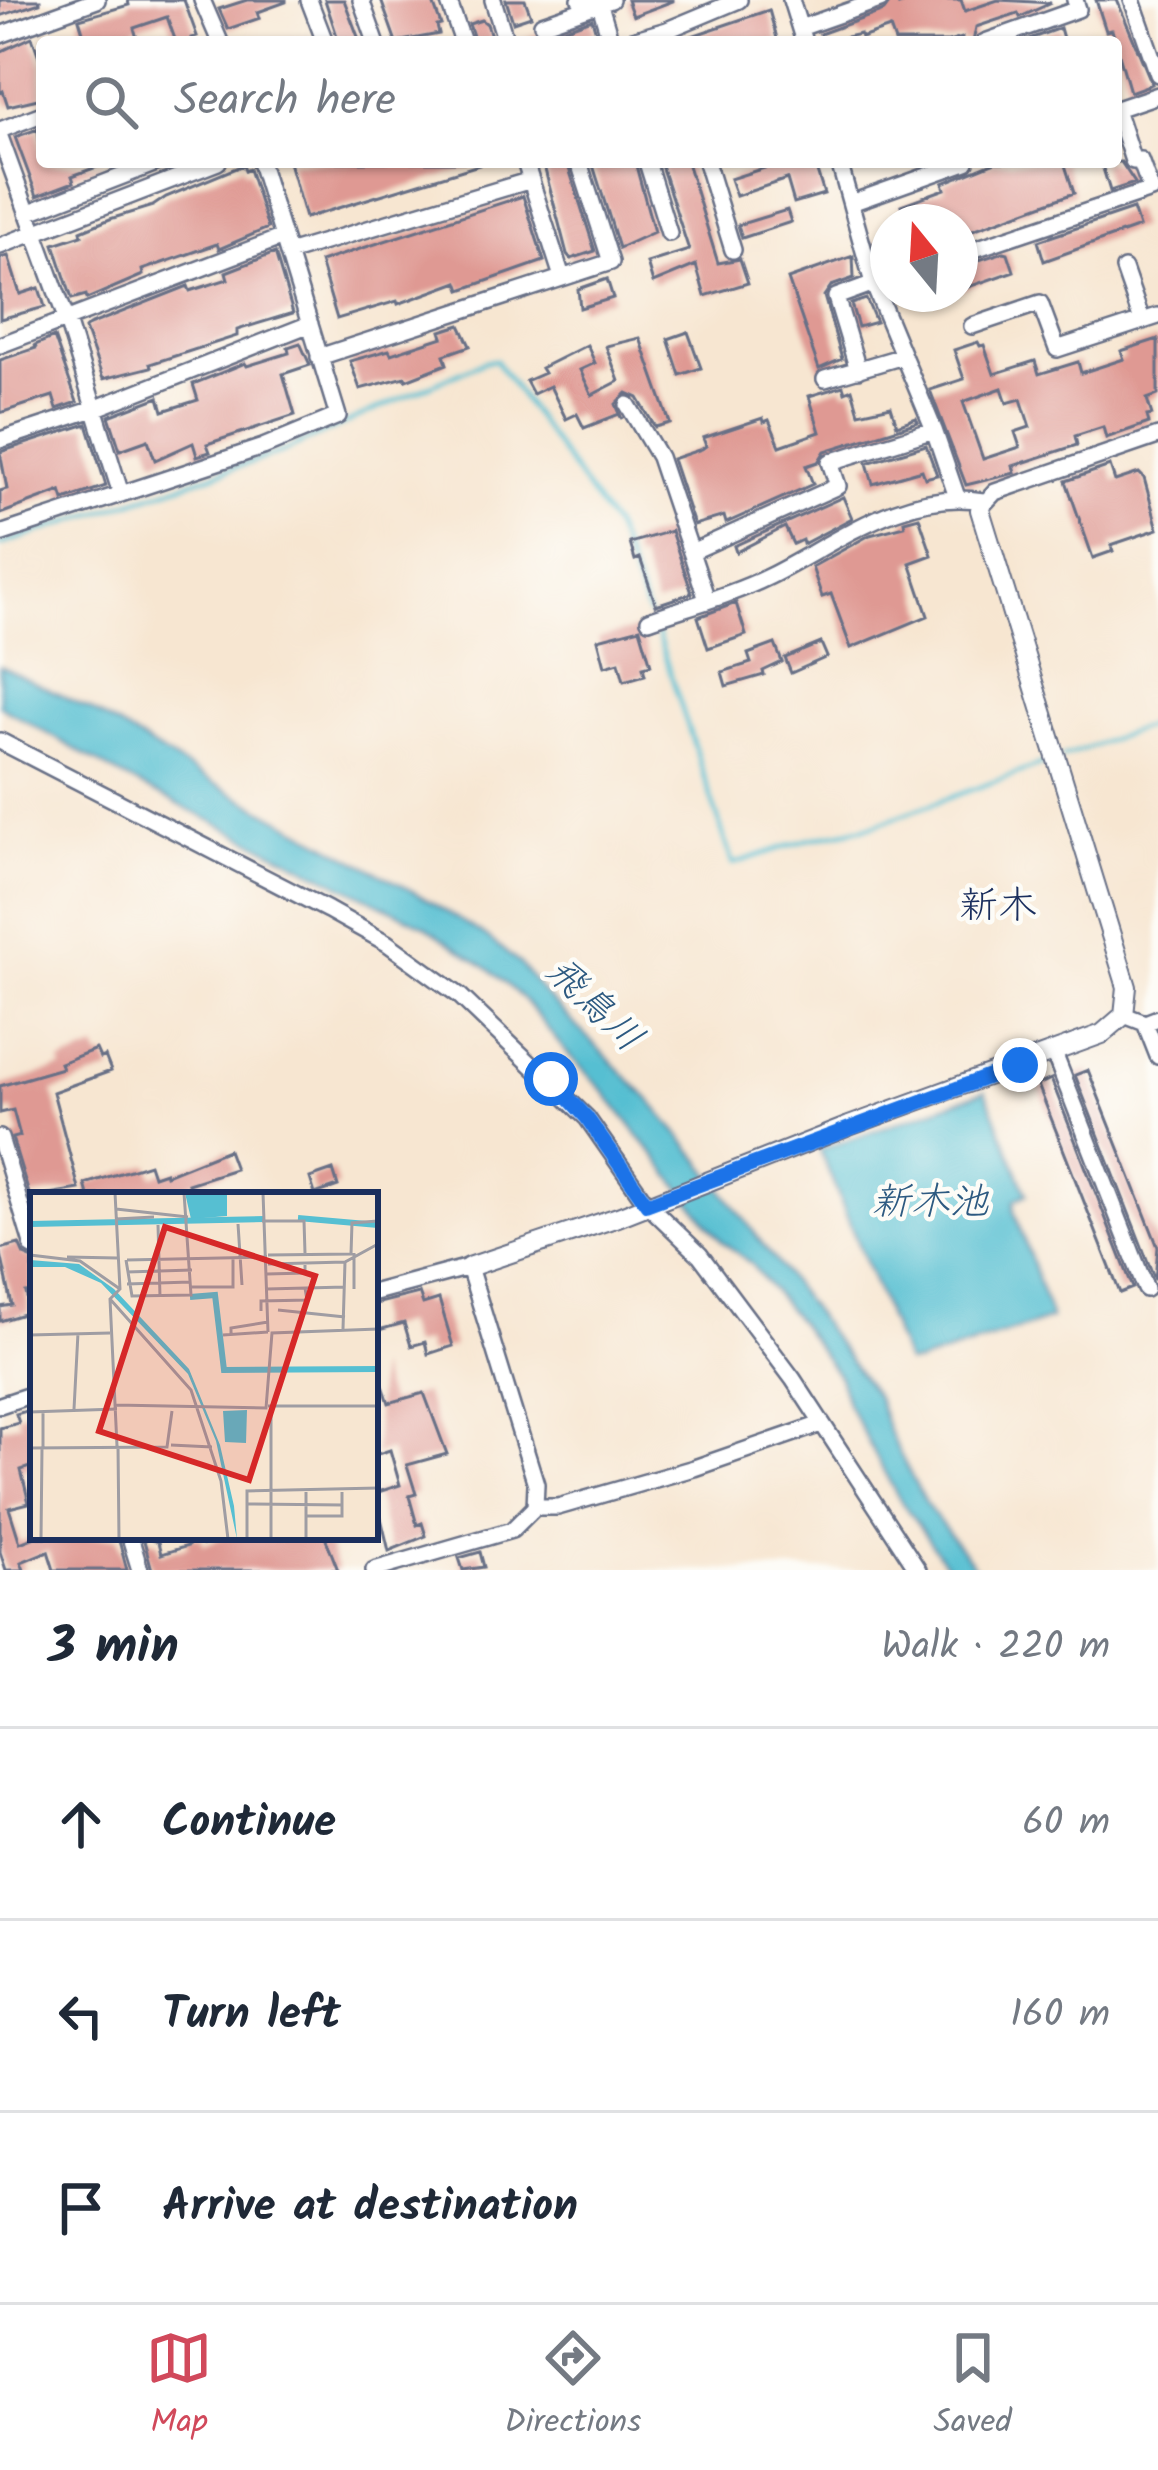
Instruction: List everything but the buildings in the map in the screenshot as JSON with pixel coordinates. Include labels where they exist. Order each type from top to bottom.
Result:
[{"type":"street","points":[[0,34],[98,0]]},
{"type":"street","points":[[202,0],[217,36]]},
{"type":"street","points":[[309,0],[323,36]]},
{"type":"street","points":[[361,0],[374,36]]},
{"type":"street","points":[[448,0],[461,36]]},
{"type":"street","points":[[493,0],[504,36]]},
{"type":"street","points":[[580,0],[605,2]]},
{"type":"street","points":[[669,36],[739,0]]},
{"type":"street","points":[[791,0],[802,35],[880,0]]},
{"type":"street","points":[[1002,36],[1078,9],[1075,0]]},
{"type":"street","points":[[1137,1],[1158,74]]},
{"type":"street","points":[[542,24],[605,2]]},
{"type":"street","points":[[605,2],[610,36]]},
{"type":"street","points":[[1122,107],[1158,95]]},
{"type":"street","points":[[36,117],[0,133],[67,321],[121,494]]},
{"type":"street","points":[[978,248],[1151,190],[1140,160],[1133,161],[1122,127]]},
{"type":"street","points":[[27,213],[143,168]]},
{"type":"street","points":[[0,246],[202,168]]},
{"type":"street","points":[[0,534],[263,447],[338,416],[262,168]]},
{"type":"street","points":[[527,168],[562,277]]},
{"type":"street","points":[[319,357],[611,262],[581,168]]},
{"type":"street","points":[[649,168],[669,233]]},
{"type":"street","points":[[708,168],[733,250]]},
{"type":"street","points":[[841,168],[870,254]]},
{"type":"street","points":[[851,203],[949,168]]},
{"type":"street","points":[[0,345],[285,245],[531,181]]},
{"type":"street","points":[[972,326],[1040,303],[1058,349],[1150,319],[1124,269]]},
{"type":"street","points":[[858,370],[836,297],[870,285]]},
{"type":"street","points":[[888,312],[900,357],[934,430],[957,497]]},
{"type":"street","points":[[0,440],[94,409],[310,324]]},
{"type":"street","points":[[825,379],[900,357]]},
{"type":"street","points":[[628,405],[659,457],[707,601]]},
{"type":"street","points":[[691,552],[838,486],[830,462],[934,430]]},
{"type":"street","points":[[982,506],[994,492],[1158,436]]},
{"type":"street","points":[[649,620],[772,575],[863,524],[957,497],[982,506]]},
{"type":"street","points":[[378,1291],[469,1267],[1054,1053],[1102,1034],[1124,1015],[1127,987],[982,506]]},
{"type":"street","points":[[0,741],[328,910],[387,944],[460,996],[587,1118],[651,1202],[700,1255],[793,1379],[918,1570]]},
{"type":"street","points":[[1124,1015],[1151,1021],[1158,1056]]},
{"type":"street","points":[[1054,1053],[1146,1289]]},
{"type":"street","points":[[0,1138],[30,1236]]},
{"type":"street","points":[[469,1267],[536,1484],[536,1507]]},
{"type":"street","points":[[0,1406],[30,1395]]},
{"type":"street","points":[[374,1570],[512,1530],[536,1507],[557,1507],[626,1487],[821,1424]]},
{"type":"street","points":[[131,1540],[140,1570]]},
{"type":"water","points":[[0,666],[91,710],[197,774],[416,893],[487,937],[520,964],[650,1100],[701,1161],[877,1398],[888,1431],[925,1503],[977,1570],[950,1570],[896,1494],[847,1403],[839,1377],[800,1324],[751,1264],[722,1241],[604,1091],[525,1001],[490,970],[425,926],[125,778],[0,706]]},
{"type":"water","name":"新木池","points":[[985,1091],[1027,1194],[1015,1200],[1014,1211],[1051,1319],[906,1363],[820,1150]]},
{"type":"waterway","points":[[0,545],[282,452],[495,360],[614,528],[648,614]]},
{"type":"waterway","points":[[654,624],[733,864],[874,825],[1051,761]]},
{"type":"waterway","points":[[1062,757],[1158,722]]},
{"type":"district","name":"新木","points":[[998,904]]},
{"type":"route","points":[[551,1079],[587,1118],[647,1204],[1020,1065]]},
{"type":"water label","name":"飛鳥川","points":[[596,1003]]}]
